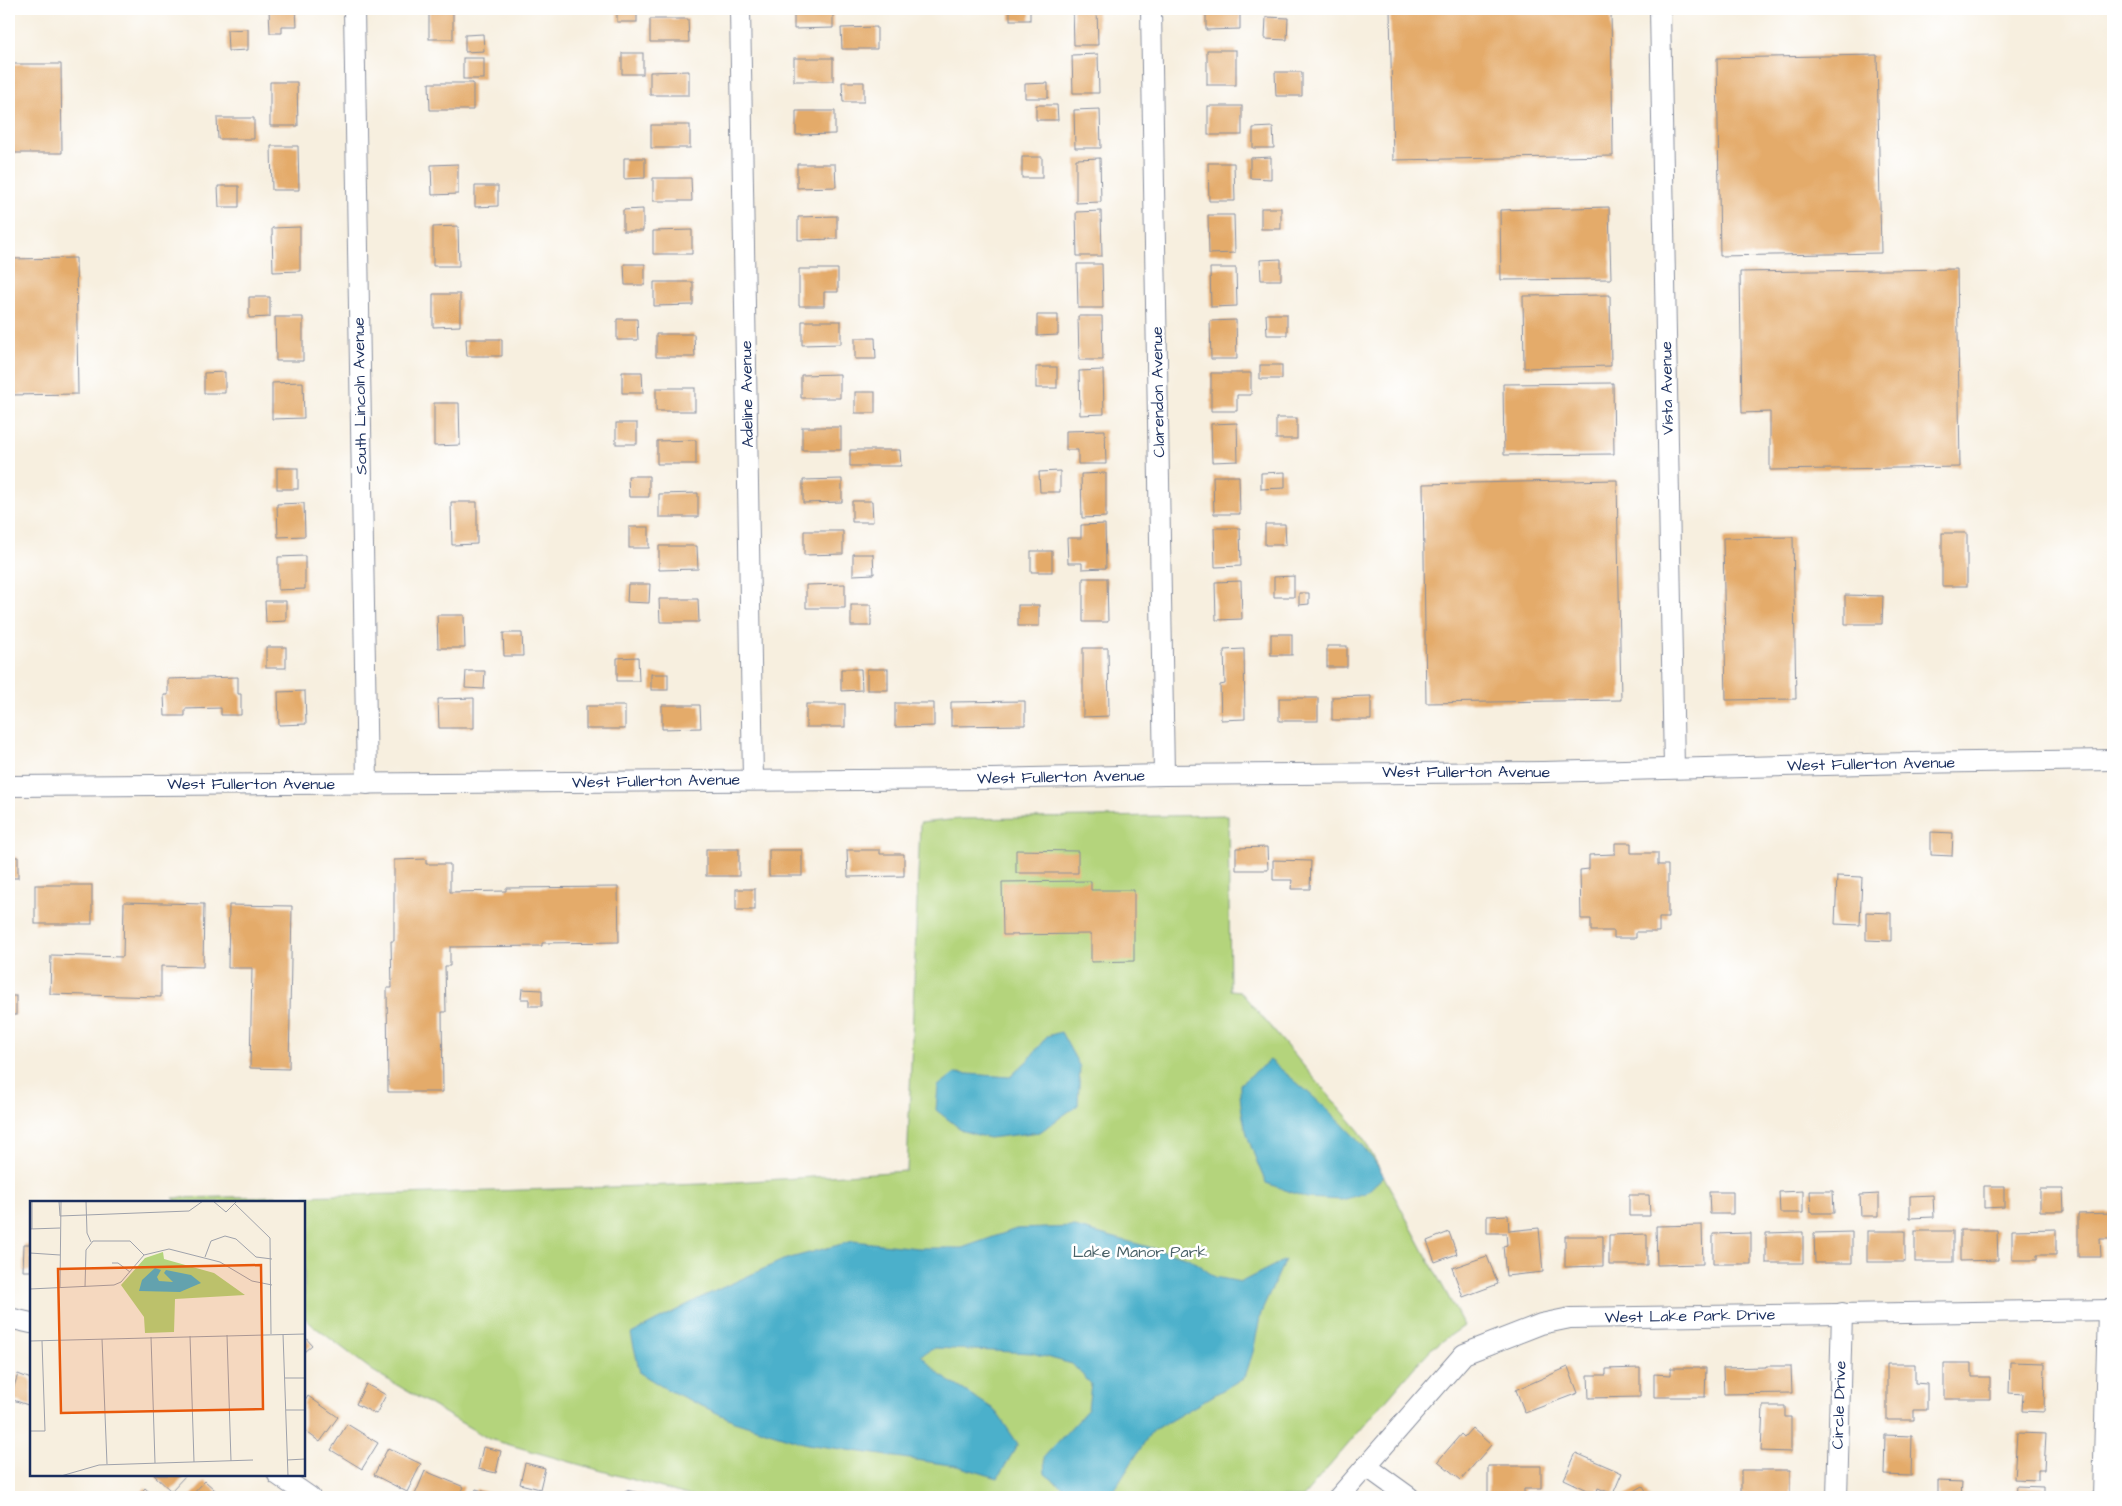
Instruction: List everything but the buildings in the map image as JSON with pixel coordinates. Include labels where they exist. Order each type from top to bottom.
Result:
[{"type":"street","name":"South Lincoln Avenue","points":[[354,9],[367,784]]},
{"type":"street","name":"Adeline Avenue","points":[[740,9],[753,780]]},
{"type":"street","name":"Clarendon Avenue","points":[[1151,9],[1164,775]]},
{"type":"street","name":"Vista Avenue","points":[[1660,9],[1674,768]]},
{"type":"street","name":"West Fullerton Avenue","points":[[9,786],[991,779],[1164,775],[1543,772],[2113,760]]},
{"type":"street","name":"West Lake Park Drive","points":[[1339,1497],[1464,1354],[1540,1324],[1570,1318],[2111,1310]]},
{"type":"street","points":[[2103,1497],[2111,1310]]},
{"type":"street","name":"Circle Drive","points":[[1837,1497],[1842,1313]]},
{"type":"street","points":[[9,1318],[30,1323]]},
{"type":"street","points":[[1366,1466],[1409,1497]]},
{"type":"street","points":[[279,1476],[310,1497]]},
{"type":"green space","name":"Lake Manor Park","points":[[1228,815],[1230,990],[1240,991],[1360,1132],[1464,1326],[1431,1349],[1303,1497],[694,1497],[489,1439],[373,1371],[311,1324],[305,1318],[305,1201],[176,1201],[173,1198],[401,1194],[703,1184],[907,1171],[920,823],[960,819]]},
{"type":"water","points":[[1061,1032],[1080,1067],[1078,1105],[1040,1132],[989,1138],[963,1131],[936,1110],[938,1086],[955,1073],[1010,1077],[1028,1060],[1047,1036]]},
{"type":"water","points":[[1270,1060],[1332,1114],[1361,1144],[1373,1160],[1384,1176],[1366,1193],[1342,1200],[1307,1198],[1266,1183],[1251,1147],[1244,1123],[1240,1084]]},
{"type":"water","points":[[1075,1227],[1189,1258],[1215,1277],[1241,1282],[1285,1260],[1261,1313],[1253,1352],[1245,1377],[1151,1432],[1110,1497],[1075,1493],[1061,1486],[1045,1474],[1044,1457],[1088,1409],[1091,1384],[1072,1364],[1032,1353],[935,1348],[921,1355],[940,1375],[995,1410],[1018,1444],[998,1478],[957,1466],[807,1444],[734,1421],[666,1389],[640,1373],[631,1334],[702,1297],[783,1260],[853,1241],[918,1248],[962,1248],[1016,1229]]}]
